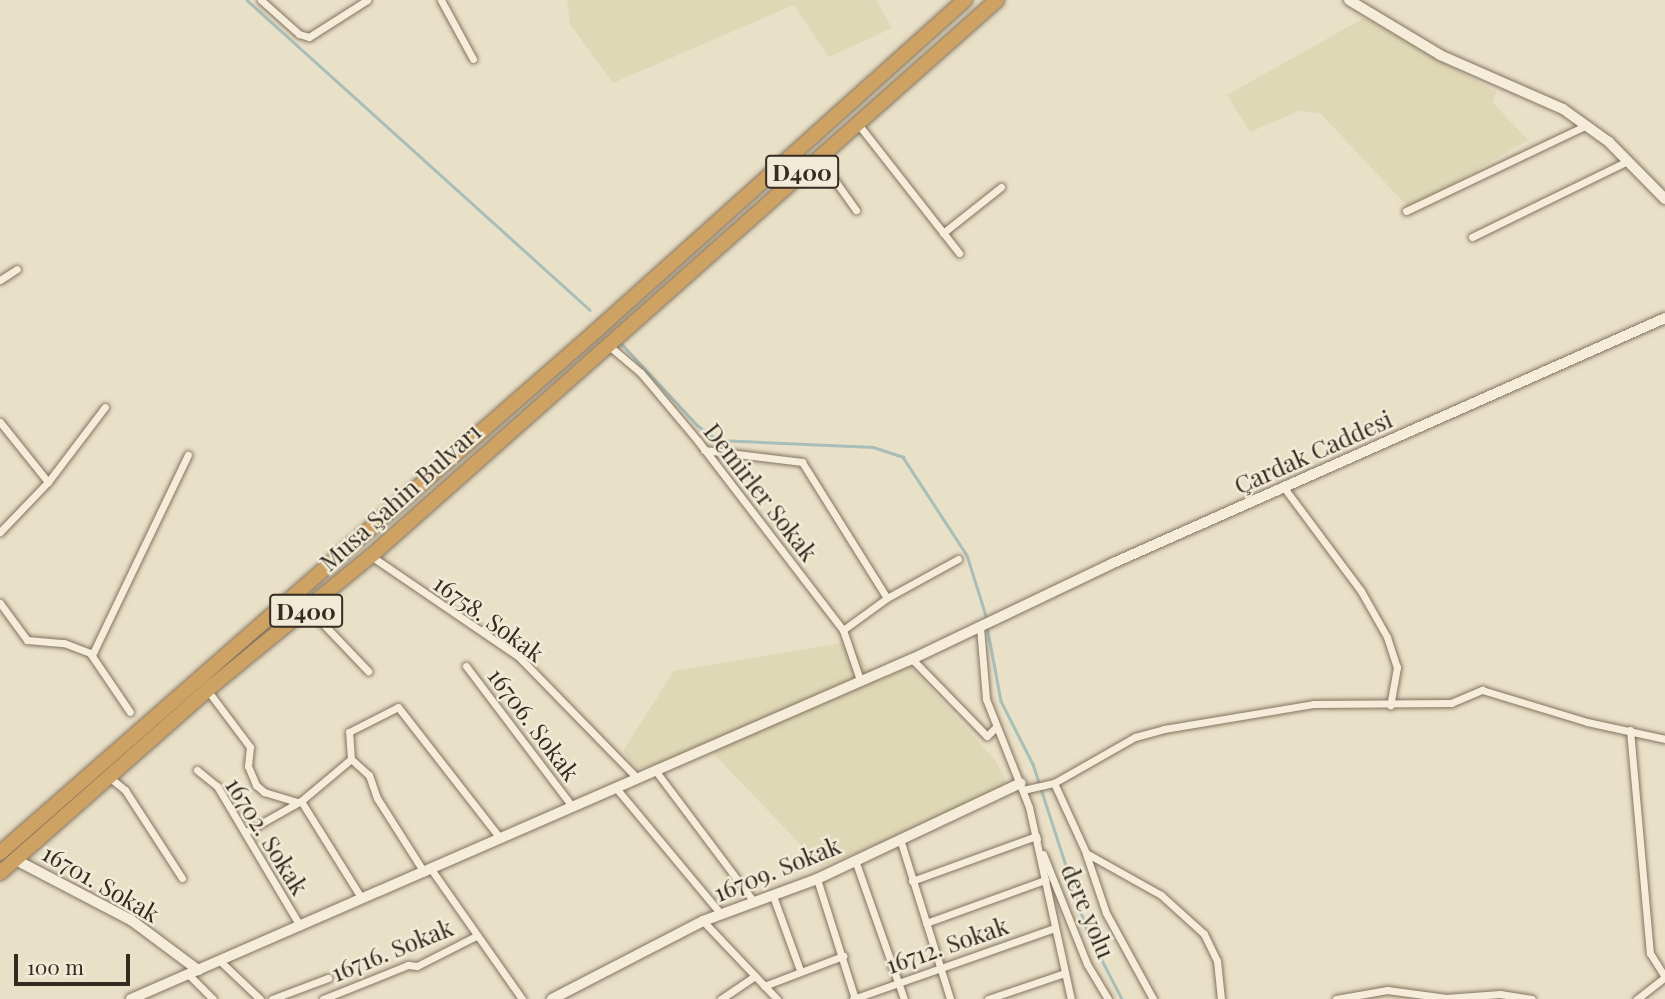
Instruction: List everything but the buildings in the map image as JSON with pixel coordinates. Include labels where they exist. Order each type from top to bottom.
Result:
[{"type":"highway","name":"D400","points":[[607,344],[998,0]]},
{"type":"highway","name":"Musa Şahin Bulvarı","points":[[0,853],[596,331],[960,2]]},
{"type":"highway","name":"Musa Şahin Bulvarı","points":[[0,873],[207,690],[309,609],[370,556],[607,344]]},
{"type":"main road","points":[[1349,0],[1440,55],[1563,109],[1588,125],[1665,199]]},
{"type":"main road","name":"Çardak Caddesi","points":[[132,999],[912,659],[1011,611],[1665,318]]},
{"type":"main road","name":"16709. Sokak","points":[[552,999],[703,921],[817,879],[900,839],[1022,787]]},
{"type":"main road","name":"16701. Sokak","points":[[16,860],[131,920],[193,972]]},
{"type":"street","points":[[261,0],[299,34],[309,37],[367,0]]},
{"type":"street","points":[[441,0],[473,59]]},
{"type":"street","points":[[857,123],[959,253]]},
{"type":"street","points":[[1406,211],[1588,125]]},
{"type":"street","points":[[818,157],[856,210]]},
{"type":"street","points":[[1472,237],[1628,161]]},
{"type":"street","points":[[943,233],[1001,187]]},
{"type":"street","points":[[0,280],[17,269]]},
{"type":"street","name":"Demirler Sokak","points":[[607,344],[647,380],[843,631],[860,680]]},
{"type":"street","points":[[0,530],[48,482],[105,407]]},
{"type":"street","points":[[0,422],[48,482]]},
{"type":"street","points":[[704,450],[802,463],[887,598]]},
{"type":"street","points":[[92,655],[188,455]]},
{"type":"street","points":[[1284,489],[1361,591],[1387,636],[1397,667],[1390,705]]},
{"type":"street","name":"16758. Sokak","points":[[370,556],[510,650],[638,778]]},
{"type":"street","points":[[843,631],[887,598],[958,559]]},
{"type":"street","points":[[0,603],[34,642],[74,645],[92,655],[130,712]]},
{"type":"street","points":[[309,609],[369,671]]},
{"type":"street","points":[[982,625],[982,678],[996,727],[1022,787],[1036,836],[1071,999]]},
{"type":"street","points":[[912,659],[987,736],[996,727]]},
{"type":"street","name":"16706. Sokak","points":[[466,666],[572,806]]},
{"type":"street","points":[[207,690],[250,747],[248,766],[256,785],[264,792],[299,802],[362,899]]},
{"type":"street","points":[[1022,787],[1034,788],[1051,783],[1146,733],[1290,706],[1451,704],[1482,690],[1587,722],[1665,739]]},
{"type":"street","points":[[500,838],[398,707],[349,732],[351,759],[369,775],[377,798],[522,999]]},
{"type":"street","points":[[1630,730],[1650,954],[1665,977],[1637,999]]},
{"type":"street","points":[[246,832],[299,802],[351,759]]},
{"type":"street","points":[[655,770],[755,903]]},
{"type":"street","name":"16702. Sokak","points":[[197,771],[216,786],[300,926]]},
{"type":"street","points":[[108,777],[125,790],[182,878]]},
{"type":"street","points":[[1051,783],[1086,853],[1106,913],[1153,999]]},
{"type":"street","points":[[616,788],[721,914]]},
{"type":"street","points":[[912,881],[1036,836]]},
{"type":"street","name":"dere yolu","points":[[1036,836],[1087,964],[1108,999]]},
{"type":"street","points":[[900,839],[950,999]]},
{"type":"street","points":[[1086,853],[1161,895],[1194,922],[1217,961],[1221,999]]},
{"type":"street","points":[[855,860],[904,999]]},
{"type":"street","points":[[817,879],[843,956],[854,999]]},
{"type":"street","points":[[926,923],[1045,880]]},
{"type":"street","points":[[774,896],[800,970]]},
{"type":"street","points":[[703,921],[777,999]]},
{"type":"street","name":"16712. Sokak","points":[[854,999],[1055,928]]},
{"type":"street","name":"16716. Sokak","points":[[323,999],[408,965],[417,966],[476,936]]},
{"type":"street","points":[[764,985],[843,956]]},
{"type":"street","points":[[220,961],[260,999]]},
{"type":"street","points":[[193,972],[213,999]]},
{"type":"street","points":[[988,999],[1065,973]]},
{"type":"street","points":[[721,999],[755,976]]},
{"type":"street","points":[[272,999],[328,978]]},
{"type":"street","points":[[1336,999],[1387,990],[1446,998],[1500,994],[1532,999]]},
{"type":"shaded area","points":[[567,0],[876,0],[892,28],[829,57],[794,5],[613,83],[570,24]]},
{"type":"shaded area","points":[[1364,18],[1496,92],[1493,103],[1528,140],[1410,209],[1320,113],[1299,111],[1250,132],[1227,95]]},
{"type":"shaded area","points":[[849,642],[878,681],[910,666],[996,761],[1012,794],[821,866],[712,752],[636,769],[623,751],[674,671]]},
{"type":"waterway","points":[[247,0],[590,310]]},
{"type":"waterway","points":[[620,342],[697,425],[718,440],[873,447],[903,457],[967,555],[987,619]]},
{"type":"waterway","points":[[987,626],[1001,701],[1033,764],[1088,933],[1122,999]]}]
